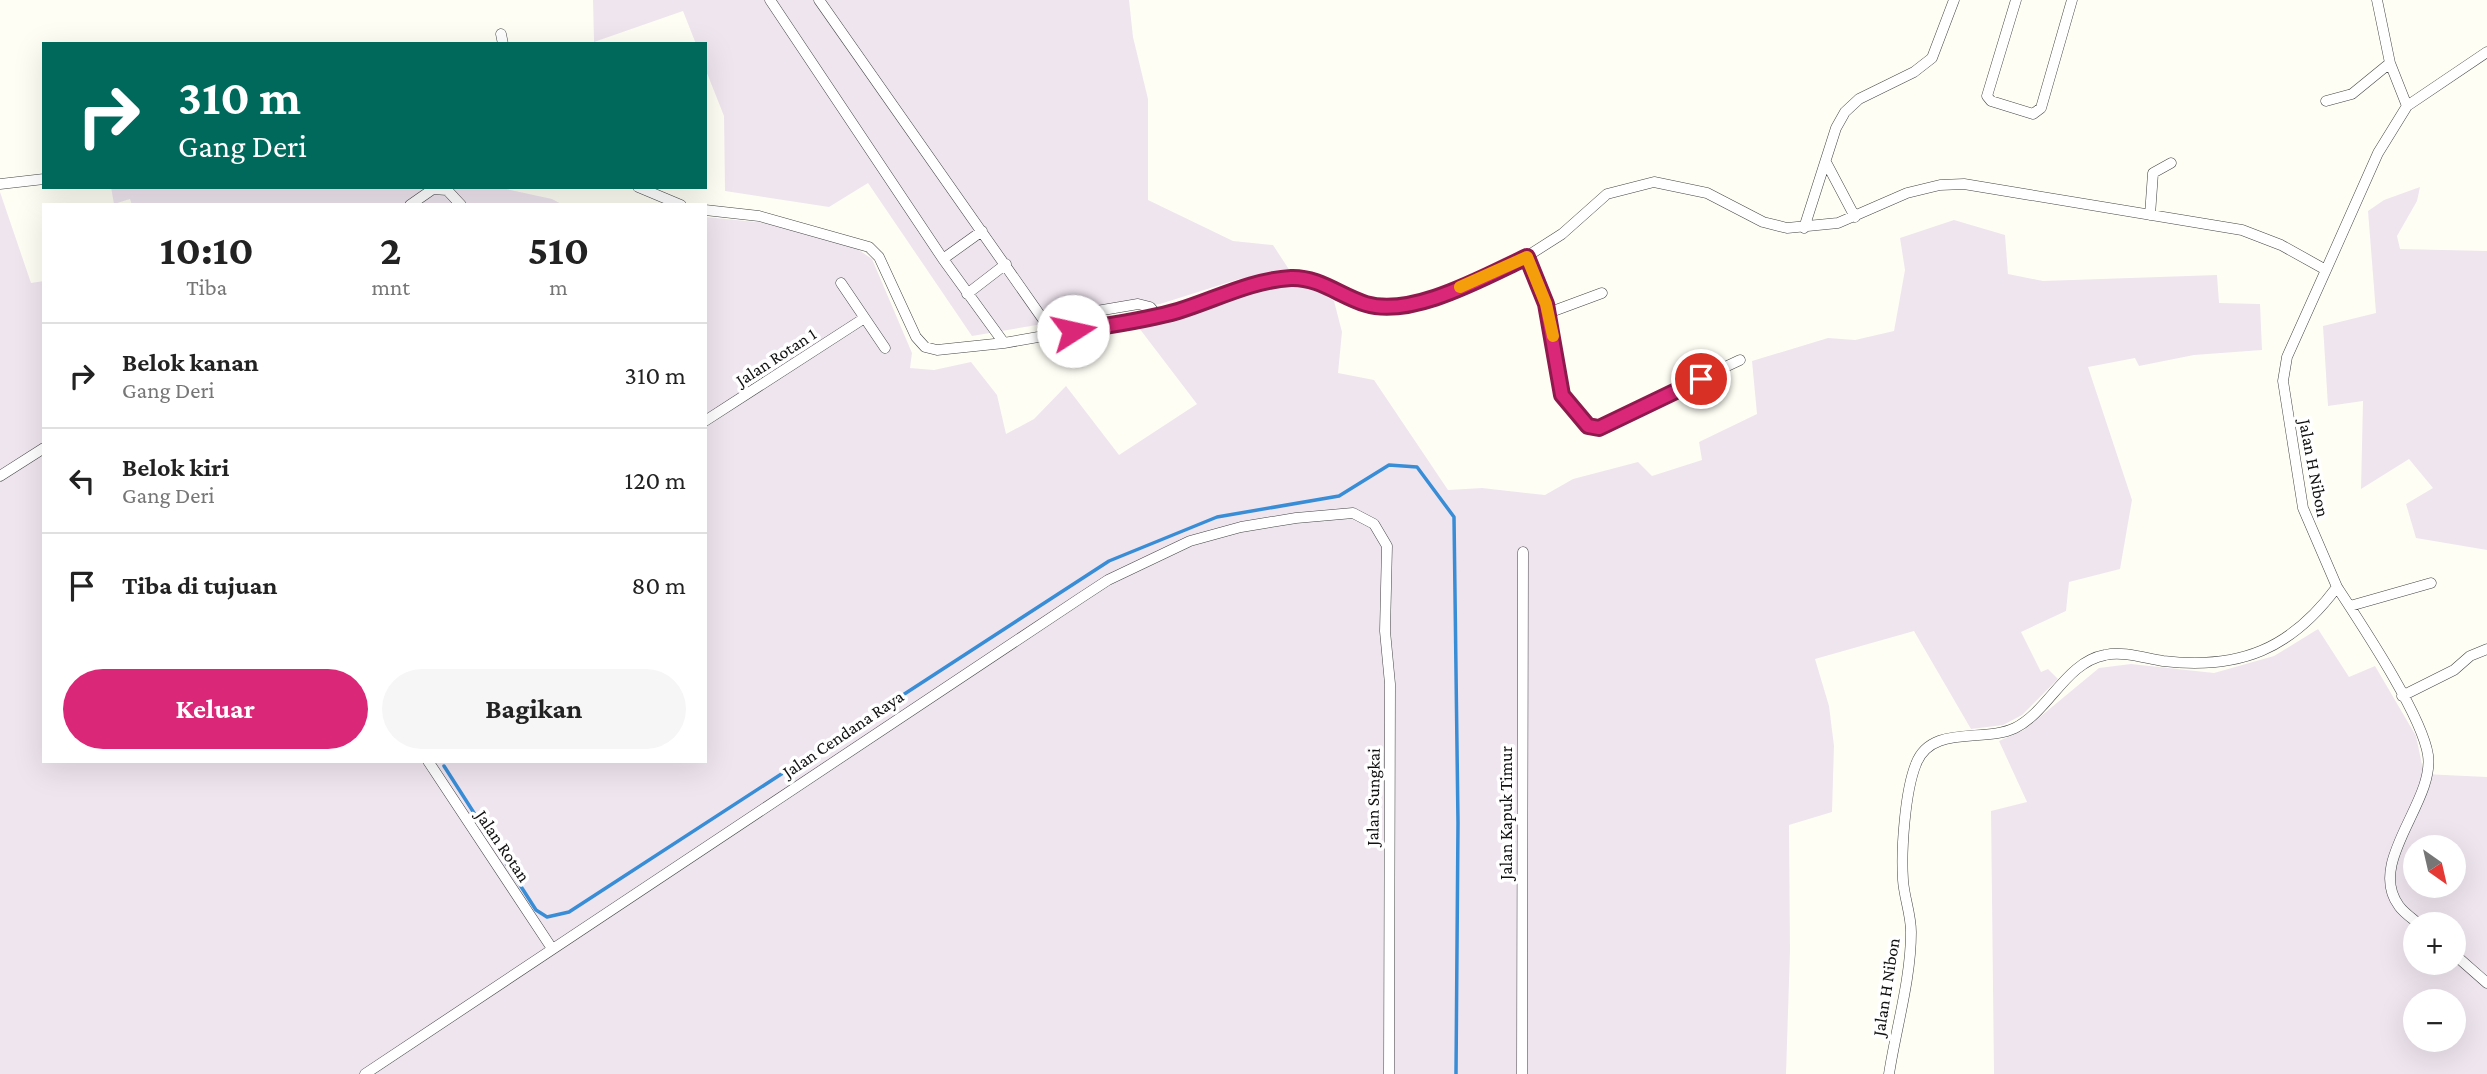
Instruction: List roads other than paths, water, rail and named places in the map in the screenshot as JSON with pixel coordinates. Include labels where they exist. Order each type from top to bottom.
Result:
[{"type":"street","points":[[770,0],[943,259],[1004,343]]},
{"type":"street","points":[[819,0],[1054,335]]},
{"type":"street","points":[[1804,228],[1836,128],[1850,105],[1914,72],[1932,58],[1954,0]]},
{"type":"street","points":[[2016,0],[1987,96],[1991,101],[2033,114],[2041,108],[2072,0]]},
{"type":"street","points":[[2377,0],[2390,63],[2407,106],[2487,52]]},
{"type":"street","points":[[2326,101],[2352,94],[2390,63]]},
{"type":"street","name":"Jalan H Nibon","points":[[1889,1074],[1911,933],[1903,878],[1903,840],[1914,767],[1921,754],[1942,740],[2017,727],[2083,665],[2100,656],[2130,655],[2198,663],[2251,656],[2304,626],[2337,587],[2303,508],[2283,381],[2297,331],[2378,153],[2407,106]]},
{"type":"street","points":[[1827,163],[1855,217]]},
{"type":"street","points":[[2150,215],[2153,173],[2171,163]]},
{"type":"street","points":[[0,184],[42,179]]},
{"type":"street","points":[[707,210],[759,216],[869,247],[878,257],[916,337],[925,347],[953,350],[1158,316],[1267,282],[1290,278],[1308,279],[1365,304],[1387,309],[1470,284],[1527,257],[1562,234],[1607,194],[1654,182],[1707,193],[1775,226],[1804,228],[1855,217],[1922,189],[1964,184],[2253,233],[2326,270]]},
{"type":"street","points":[[413,203],[433,189],[447,190],[459,203]]},
{"type":"street","points":[[643,189],[676,203]]},
{"type":"street","points":[[943,259],[982,231]]},
{"type":"street","points":[[1527,257],[1548,313],[1562,395],[1593,429],[1740,360]]},
{"type":"street","points":[[967,294],[1006,264]]},
{"type":"street","points":[[841,283],[863,319],[886,348]]},
{"type":"street","points":[[1548,313],[1602,293]]},
{"type":"street","points":[[1044,320],[1138,304],[1150,307],[1158,316]]},
{"type":"street","name":"Jalan Rotan 1","points":[[707,420],[863,319]]},
{"type":"street","points":[[0,476],[42,449]]},
{"type":"street","name":"Jalan Cendana Raya","points":[[365,1074],[917,704],[1119,574],[1190,541],[1241,527],[1353,513],[1374,523]]},
{"type":"street","name":"Jalan Sungkai","points":[[1374,523],[1387,546],[1385,631],[1390,684],[1390,1074]]},
{"type":"street","name":"Jalan Kapuk Timur","points":[[1522,552],[1522,1074]]},
{"type":"street","points":[[2350,606],[2431,583]]},
{"type":"street","points":[[2337,587],[2402,695],[2426,745],[2429,769],[2389,874],[2399,906],[2406,912]]},
{"type":"street","points":[[2402,695],[2454,670],[2470,656],[2487,649]]},
{"type":"street","name":"Jalan Rotan","points":[[429,763],[551,947]]},
{"type":"street","points":[[2466,965],[2487,983]]},
{"type":"waterway","points":[[444,766],[536,910],[547,917],[569,912],[1109,561],[1217,517],[1339,496],[1389,465],[1417,467],[1454,517],[1458,823],[1456,1074]]}]
